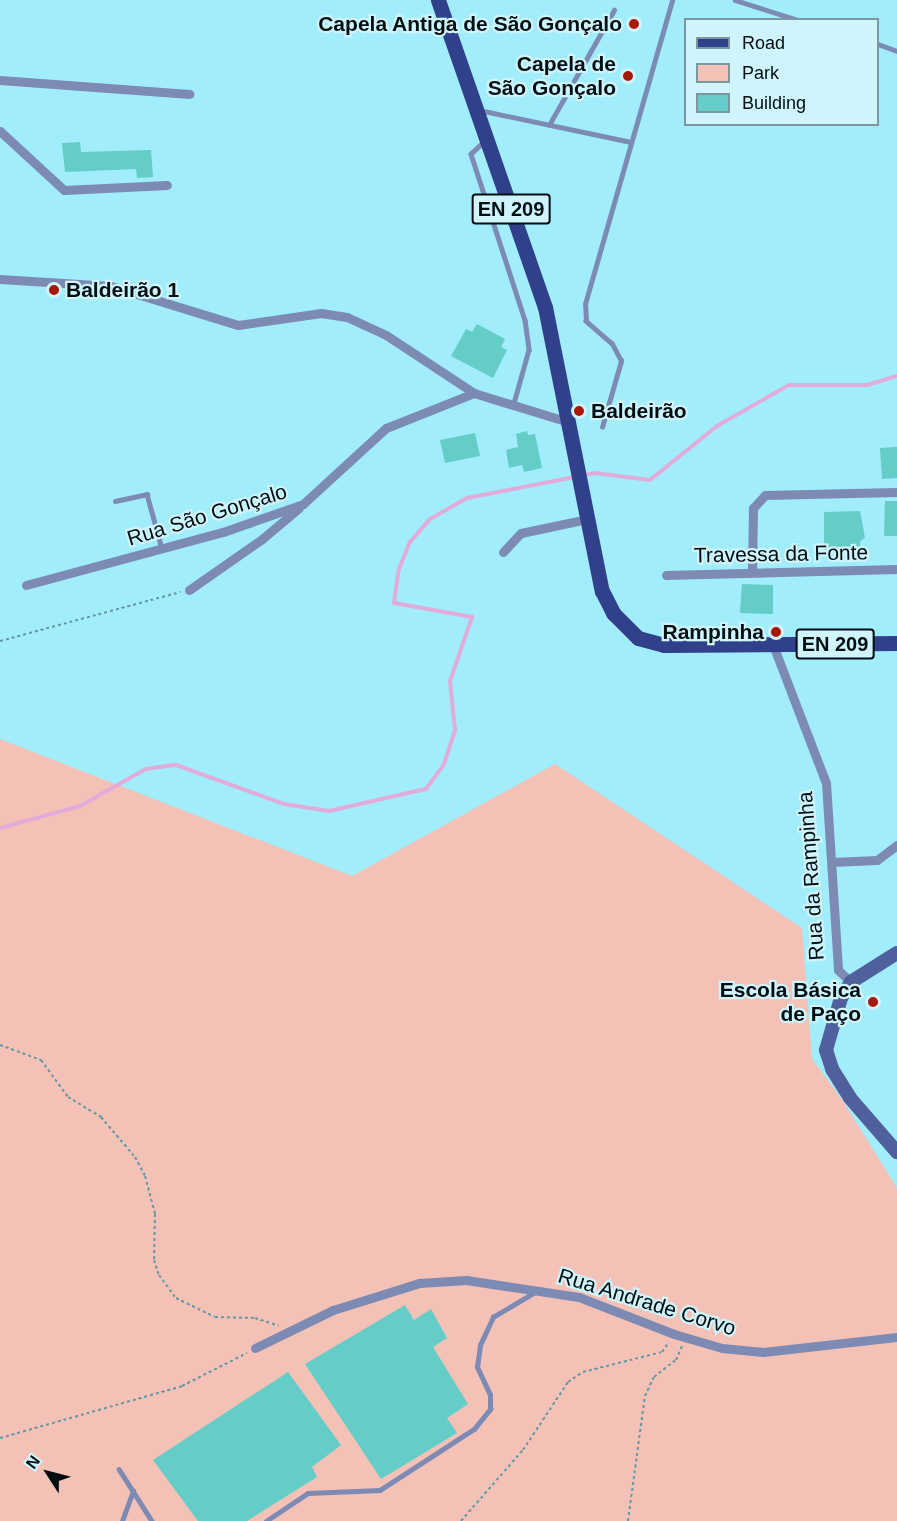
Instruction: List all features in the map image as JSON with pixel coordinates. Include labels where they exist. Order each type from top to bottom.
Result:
[{"type":"main road","name":"EN 209","points":[[438,0],[545,307],[602,591],[613,613],[638,638],[664,645],[773,645],[896,641]]},
{"type":"street","points":[[0,80],[189,93]]},
{"type":"street","points":[[0,130],[64,190],[167,185]]},
{"type":"street","points":[[0,279],[111,286],[238,325],[321,314],[347,316],[386,335],[474,393],[567,422]]},
{"type":"street","name":"Rua São Gonçalo","points":[[26,585],[162,549],[303,504],[386,428],[474,393]]},
{"type":"street","points":[[752,571],[753,508],[765,495],[897,492]]},
{"type":"street","points":[[189,590],[262,539],[303,504]]},
{"type":"street","points":[[503,552],[521,533],[587,519]]},
{"type":"street","name":"Travessa da Fonte","points":[[666,575],[897,569]]},
{"type":"street","name":"Rua da Rampinha","points":[[773,645],[826,783],[838,970],[851,982],[841,998],[826,1050],[832,1070],[850,1098],[897,1152]]},
{"type":"street","points":[[832,862],[877,860],[897,844]]},
{"type":"street","points":[[851,982],[897,953]]},
{"type":"street","name":"Rua Andrade Corvo","points":[[255,1348],[333,1310],[419,1283],[466,1280],[540,1289],[579,1297],[674,1334],[686,1335],[722,1348],[763,1352],[897,1337]]},
{"type":"lane","points":[[602,427],[621,361],[618,351],[591,327],[584,314],[672,0]]},
{"type":"lane","points":[[735,0],[792,18]]},
{"type":"lane","points":[[549,125],[614,10]]},
{"type":"lane","points":[[879,44],[897,51]]},
{"type":"lane","points":[[476,109],[631,142]]},
{"type":"lane","points":[[487,139],[471,154],[525,320],[529,350],[513,406]]},
{"type":"lane","points":[[115,501],[147,494],[162,549]]},
{"type":"lane","points":[[266,1521],[308,1493],[380,1490],[474,1430],[490,1409],[490,1395],[477,1367],[480,1346],[493,1317],[540,1289]]},
{"type":"lane","points":[[119,1469],[152,1521]]},
{"type":"lane","points":[[122,1521],[133,1491]]},
{"type":"path","points":[[0,641],[189,590]]},
{"type":"path","points":[[0,1045],[42,1060],[68,1097],[100,1117],[135,1157],[145,1176],[154,1214],[154,1260],[159,1275],[176,1298],[215,1317],[255,1318],[289,1331]]},
{"type":"path","points":[[461,1521],[523,1450],[568,1382],[584,1372],[662,1352],[674,1334]]},
{"type":"path","points":[[628,1521],[645,1396],[654,1377],[676,1360],[686,1335]]},
{"type":"path","points":[[0,1438],[182,1386],[255,1348]]},
{"type":"green space","points":[[0,739],[352,876],[555,764],[802,928],[812,1059],[843,1101],[897,1188],[897,1521],[0,1521]]},
{"type":"building","points":[[80,142],[81,152],[151,150],[153,177],[137,178],[136,169],[65,172],[62,143]]},
{"type":"building","points":[[477,324],[505,339],[501,347],[507,350],[493,378],[451,356],[466,329],[472,332]]},
{"type":"building","points":[[527,431],[528,435],[535,434],[542,468],[524,472],[522,465],[509,468],[506,450],[518,447],[516,434]]},
{"type":"building","points":[[475,433],[480,456],[445,463],[440,440]]},
{"type":"building","points":[[897,447],[897,478],[882,479],[880,448]]},
{"type":"building","points":[[885,501],[897,501],[897,536],[884,536]]},
{"type":"building","points":[[860,511],[865,538],[860,541],[860,550],[824,550],[824,512]]},
{"type":"building","points":[[742,584],[773,585],[773,614],[740,613]]},
{"type":"building","points":[[405,1305],[414,1320],[431,1309],[447,1338],[433,1347],[468,1404],[447,1418],[457,1433],[381,1479],[305,1364]]},
{"type":"building","points":[[288,1372],[341,1445],[312,1467],[317,1477],[247,1521],[198,1521],[153,1460]]},
{"type":"waterway","points":[[583,475],[595,473],[650,480],[717,426],[789,385],[867,385],[897,376]]},
{"type":"waterway","points":[[0,828],[80,806],[146,769],[176,765],[284,804],[329,811],[426,789],[444,764],[455,730],[450,681],[472,617],[394,603],[399,569],[410,542],[430,519],[467,498],[575,477]]},
{"type":"place","name":"Capela Antiga de São Gonçalo","points":[[634,24]]},
{"type":"place","name":"Capela de São Gonçalo","points":[[628,76]]},
{"type":"place","name":"Baldeirão 1","points":[[54,290]]},
{"type":"place","name":"Baldeirão","points":[[579,411]]},
{"type":"place","name":"Rampinha","points":[[776,632]]},
{"type":"place","name":"Escola Básica de Paço","points":[[873,1002]]}]
